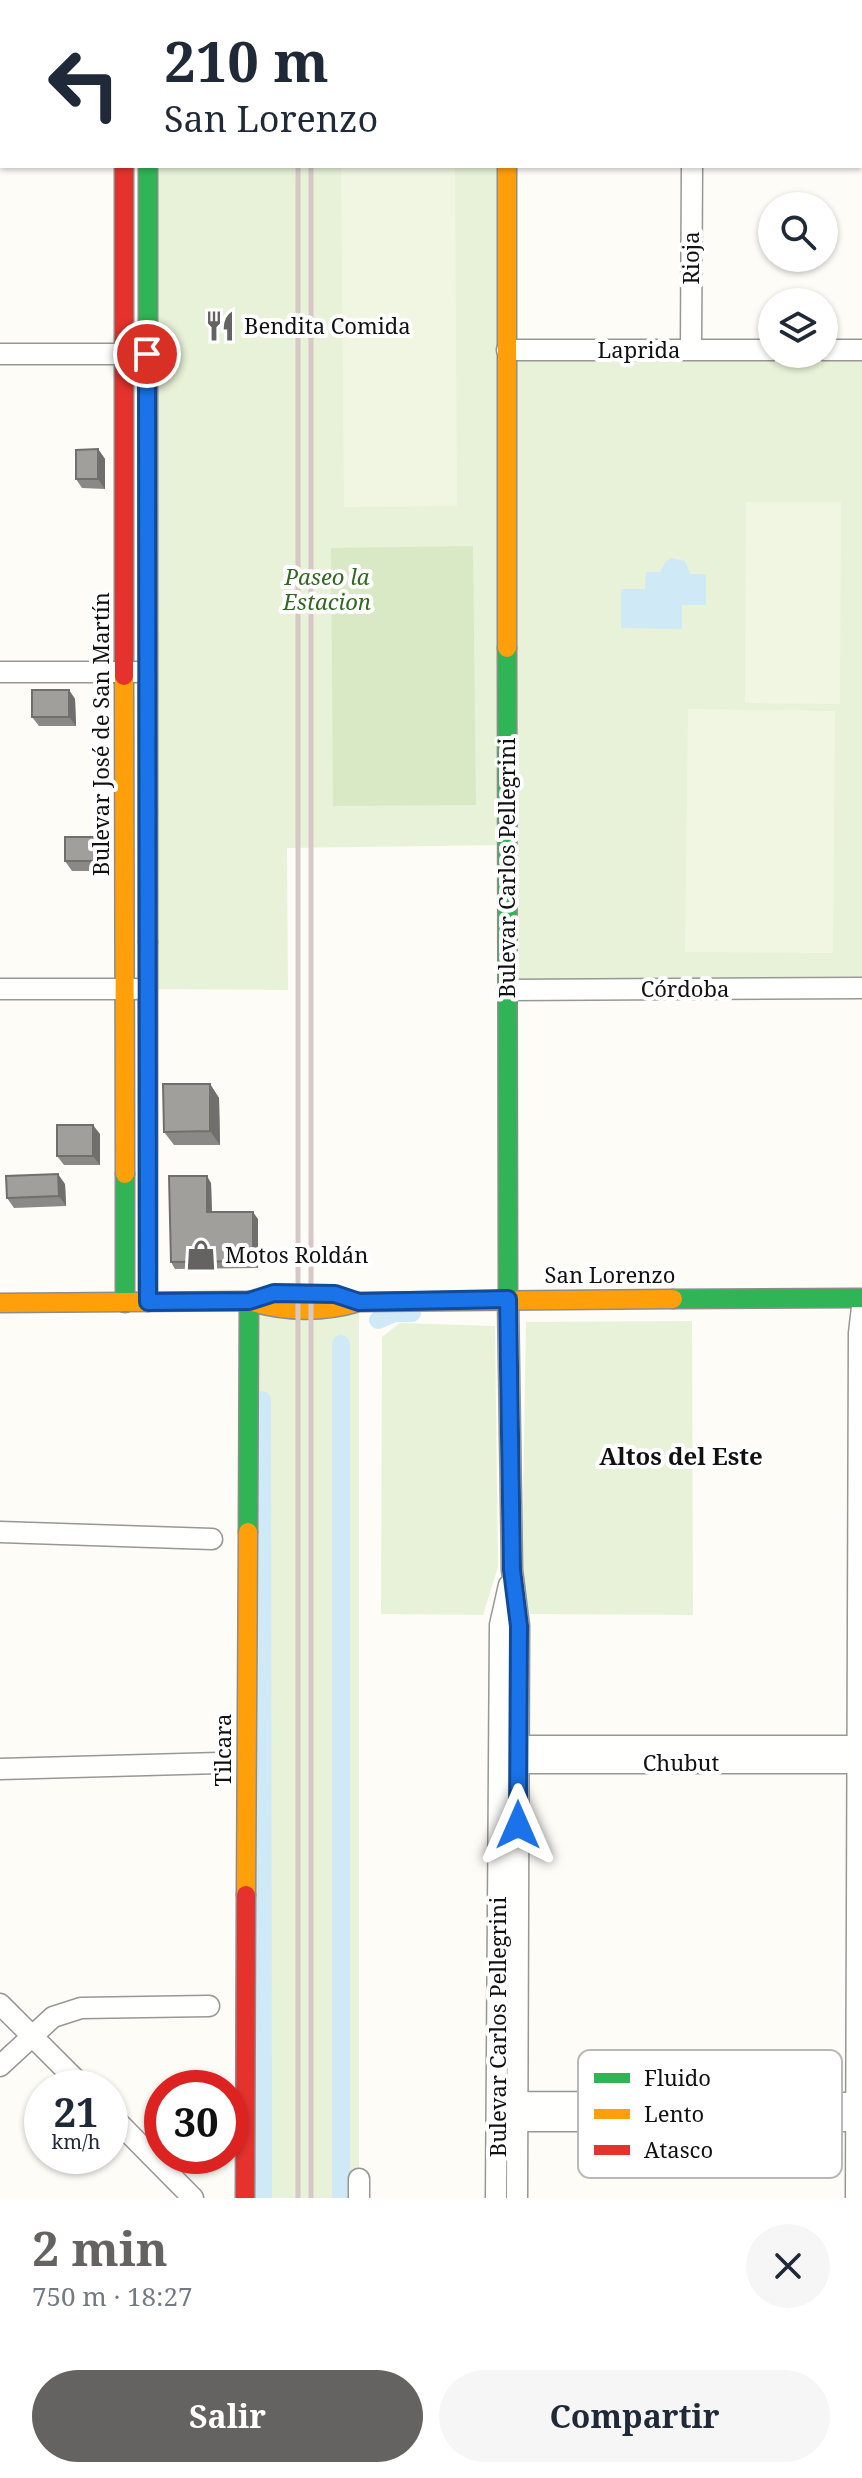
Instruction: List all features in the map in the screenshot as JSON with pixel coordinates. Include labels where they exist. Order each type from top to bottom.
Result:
[{"type":"main road","name":"Bulevar José de San Martín","points":[[124,168],[125,1303]]},
{"type":"main road","points":[[148,168],[148,1302]]},
{"type":"main road","name":"Bulevar Carlos Pellegrini","points":[[507,168],[508,1299]]},
{"type":"main road","name":"San Lorenzo","points":[[0,1303],[249,1301],[274,1293],[312,1301],[335,1294],[359,1302],[862,1298]]},
{"type":"main road","name":"Tilcara","points":[[245,2198],[249,1301]]},
{"type":"street","name":"Rioja","points":[[691,350],[692,168]]},
{"type":"street","name":"Laprida","points":[[507,350],[758,350]]},
{"type":"street","points":[[838,350],[862,350]]},
{"type":"street","points":[[0,354],[147,354]]},
{"type":"street","points":[[0,672],[148,672]]},
{"type":"street","name":"Córdoba","points":[[507,990],[862,988]]},
{"type":"street","points":[[0,989],[147,989]]},
{"type":"street","name":"Bulevar Carlos Pellegrini","points":[[508,1299],[512,1570],[509,1626],[507,2112],[517,2198]]},
{"type":"street","points":[[856,2198],[859,2112],[859,1333],[862,1307]]},
{"type":"street","points":[[0,1532],[212,1539]]},
{"type":"street","name":"Chubut","points":[[509,1755],[860,1754]]},
{"type":"street","points":[[0,1769],[219,1763]]},
{"type":"street","points":[[0,2004],[66,2070]]},
{"type":"street","points":[[0,2066],[53,2017],[81,2008],[209,2006]]},
{"type":"street","points":[[507,2112],[578,2112]]},
{"type":"street","name":"Bulevar Carlos Pellegrini","points":[[496,2198],[507,2112]]},
{"type":"street","points":[[128,2132],[193,2198]]},
{"type":"green space","name":"Paseo la Estacion","points":[[148,168],[507,168],[507,350],[758,354],[758,368],[838,368],[838,353],[862,350],[862,988],[507,990],[506,845],[287,848],[288,990],[147,989]]},
{"type":"green space","points":[[341,168],[455,168],[457,506],[344,507]]},
{"type":"green space","points":[[746,502],[841,502],[840,704],[745,703]]},
{"type":"green space","points":[[473,546],[476,805],[333,806],[331,548]]},
{"type":"green space","points":[[688,709],[835,711],[833,953],[685,952]]},
{"type":"green space","points":[[274,1293],[335,1294],[359,1302],[359,2198],[245,2198],[245,2174],[248,2174],[248,2070],[246,2070],[249,1301]]},
{"type":"green space","points":[[692,1321],[693,1615],[530,1614],[522,1574],[526,1322]]},
{"type":"green space","points":[[400,1323],[495,1326],[498,1567],[483,1615],[381,1614],[382,1337]]},
{"type":"water","points":[[672,558],[685,561],[690,574],[706,574],[706,605],[682,605],[682,629],[621,628],[621,589],[645,589],[646,572],[660,572],[666,561]]},
{"type":"building","points":[[98,449],[98,479],[76,479],[76,450]]},
{"type":"building","points":[[32,690],[69,690],[69,717],[32,717]]},
{"type":"building","points":[[65,837],[95,837],[95,861],[65,861]]},
{"type":"building","points":[[163,1084],[210,1084],[210,1131],[164,1132]]},
{"type":"building","points":[[57,1125],[93,1125],[93,1156],[57,1156]]},
{"type":"building","points":[[58,1174],[59,1196],[7,1198],[6,1176]]},
{"type":"building","points":[[169,1176],[207,1176],[207,1212],[253,1212],[253,1261],[171,1262]]},
{"type":"waterway","points":[[378,1320],[395,1313],[412,1313]]},
{"type":"waterway","points":[[341,1344],[341,2198]]},
{"type":"waterway","points":[[262,1400],[263,2198]]},
{"type":"railway","points":[[298,168],[298,2198]]},
{"type":"railway","points":[[311,168],[311,2198]]},
{"type":"traffic: fast","points":[[148,168],[148,942]]},
{"type":"traffic: fast","points":[[507,648],[508,1299]]},
{"type":"traffic: fast","points":[[125,1174],[125,1303]]},
{"type":"traffic: fast","points":[[673,1299],[862,1298]]},
{"type":"traffic: fast","points":[[248,1532],[249,1301]]},
{"type":"traffic: slow","points":[[507,168],[507,648]]},
{"type":"traffic: slow","points":[[124,676],[125,1174]]},
{"type":"traffic: slow","points":[[0,1303],[249,1301],[304,1310],[359,1302],[673,1299]]},
{"type":"traffic: slow","points":[[246,1895],[248,1532]]},
{"type":"traffic: jam","points":[[124,168],[124,676]]},
{"type":"traffic: jam","points":[[148,942],[148,1302]]},
{"type":"traffic: jam","points":[[245,2198],[246,1895]]},
{"type":"place","name":"Bendita Comida","points":[[220,326]]},
{"type":"place","name":"Motos Roldán","points":[[201,1255]]},
{"type":"district","name":"Altos del Este","points":[[681,1457]]},
{"type":"route","points":[[147,354],[148,1302],[249,1301],[274,1293],[335,1294],[359,1302],[508,1299],[512,1570],[519,1626],[518,1825]]}]
